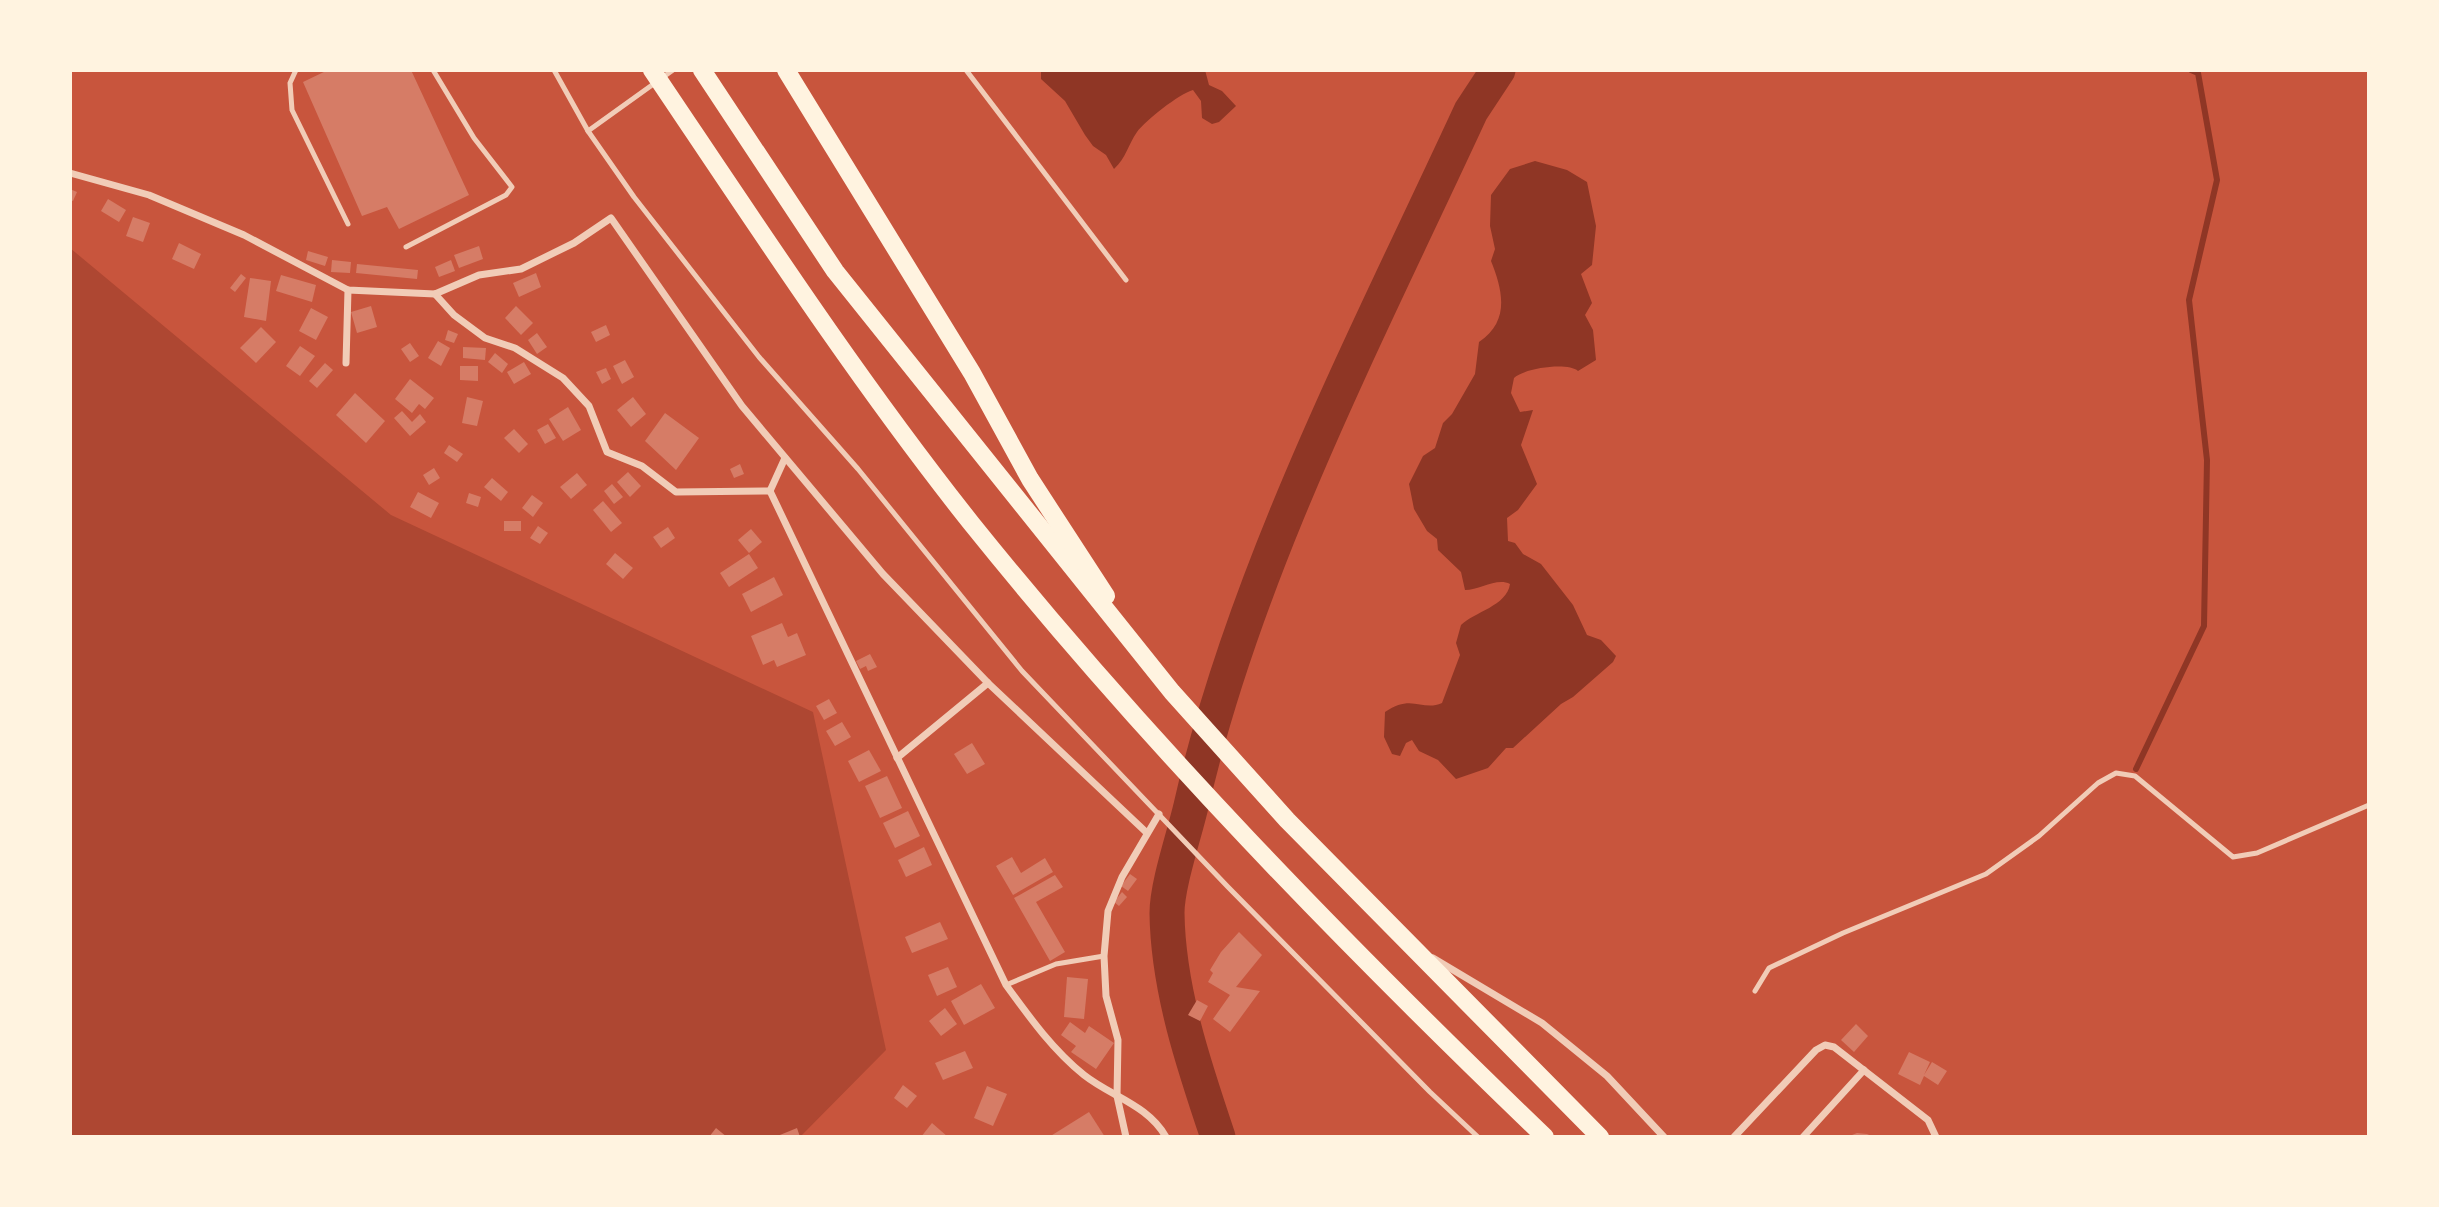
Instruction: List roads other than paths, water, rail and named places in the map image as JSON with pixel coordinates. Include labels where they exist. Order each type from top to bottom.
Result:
[{"type":"highway","points":[[652,70],[855,369],[971,522],[1161,747],[1460,1056],[1545,1137]]},
{"type":"highway","points":[[702,70],[835,271],[1139,653],[1287,820],[1600,1137]]},
{"type":"highway","points":[[786,70],[972,373],[1030,479],[1087,564],[1139,653]]},
{"type":"street","points":[[70,173],[149,195],[244,235],[348,290],[435,294],[479,275],[521,269],[574,243],[611,218],[742,406],[883,574],[988,683],[1147,834]]},
{"type":"street","points":[[346,363],[348,290]]},
{"type":"street","points":[[435,294],[454,315],[485,338],[515,348],[563,378],[589,406],[607,452],[642,466],[676,492],[770,491]]},
{"type":"street","points":[[785,458],[770,491],[1006,985],[1044,1038],[1085,1076],[1141,1109],[1166,1137]]},
{"type":"street","points":[[897,758],[988,683]]},
{"type":"street","points":[[1126,1137],[1117,1096],[1118,1040],[1105,996],[1104,956],[1108,911],[1122,877],[1159,814]]},
{"type":"street","points":[[1411,946],[1542,1023],[1607,1076],[1664,1137]]},
{"type":"street","points":[[1734,1137],[1816,1050],[1825,1045],[1834,1047],[1928,1120],[1936,1137]]},
{"type":"street","points":[[1803,1137],[1864,1070]]},
{"type":"lane","points":[[296,70],[290,83],[292,110],[348,224]]},
{"type":"lane","points":[[406,247],[506,195],[512,187],[474,138],[433,70]]},
{"type":"lane","points":[[554,70],[588,131],[634,197],[758,357],[858,469],[1022,671],[1228,887],[1430,1092],[1478,1137]]},
{"type":"lane","points":[[588,131],[673,70]]},
{"type":"lane","points":[[966,70],[1126,280]]},
{"type":"lane","points":[[1755,991],[1769,968],[1843,933],[1986,874],[2039,836],[2098,783],[2116,774],[2135,776],[2233,857],[2257,853],[2369,805]]},
{"type":"lane","points":[[1006,985],[1056,964],[1104,956]]},
{"type":"waterway","points":[[1218,1137],[1184,1027],[1172,970],[1167,913],[1176,860],[1214,717],[1276,540],[1352,365],[1471,111],[1498,70]]},
{"type":"waterway","points":[[2136,769],[2204,626],[2207,460],[2189,300],[2217,180],[2198,73],[2191,70]]}]
